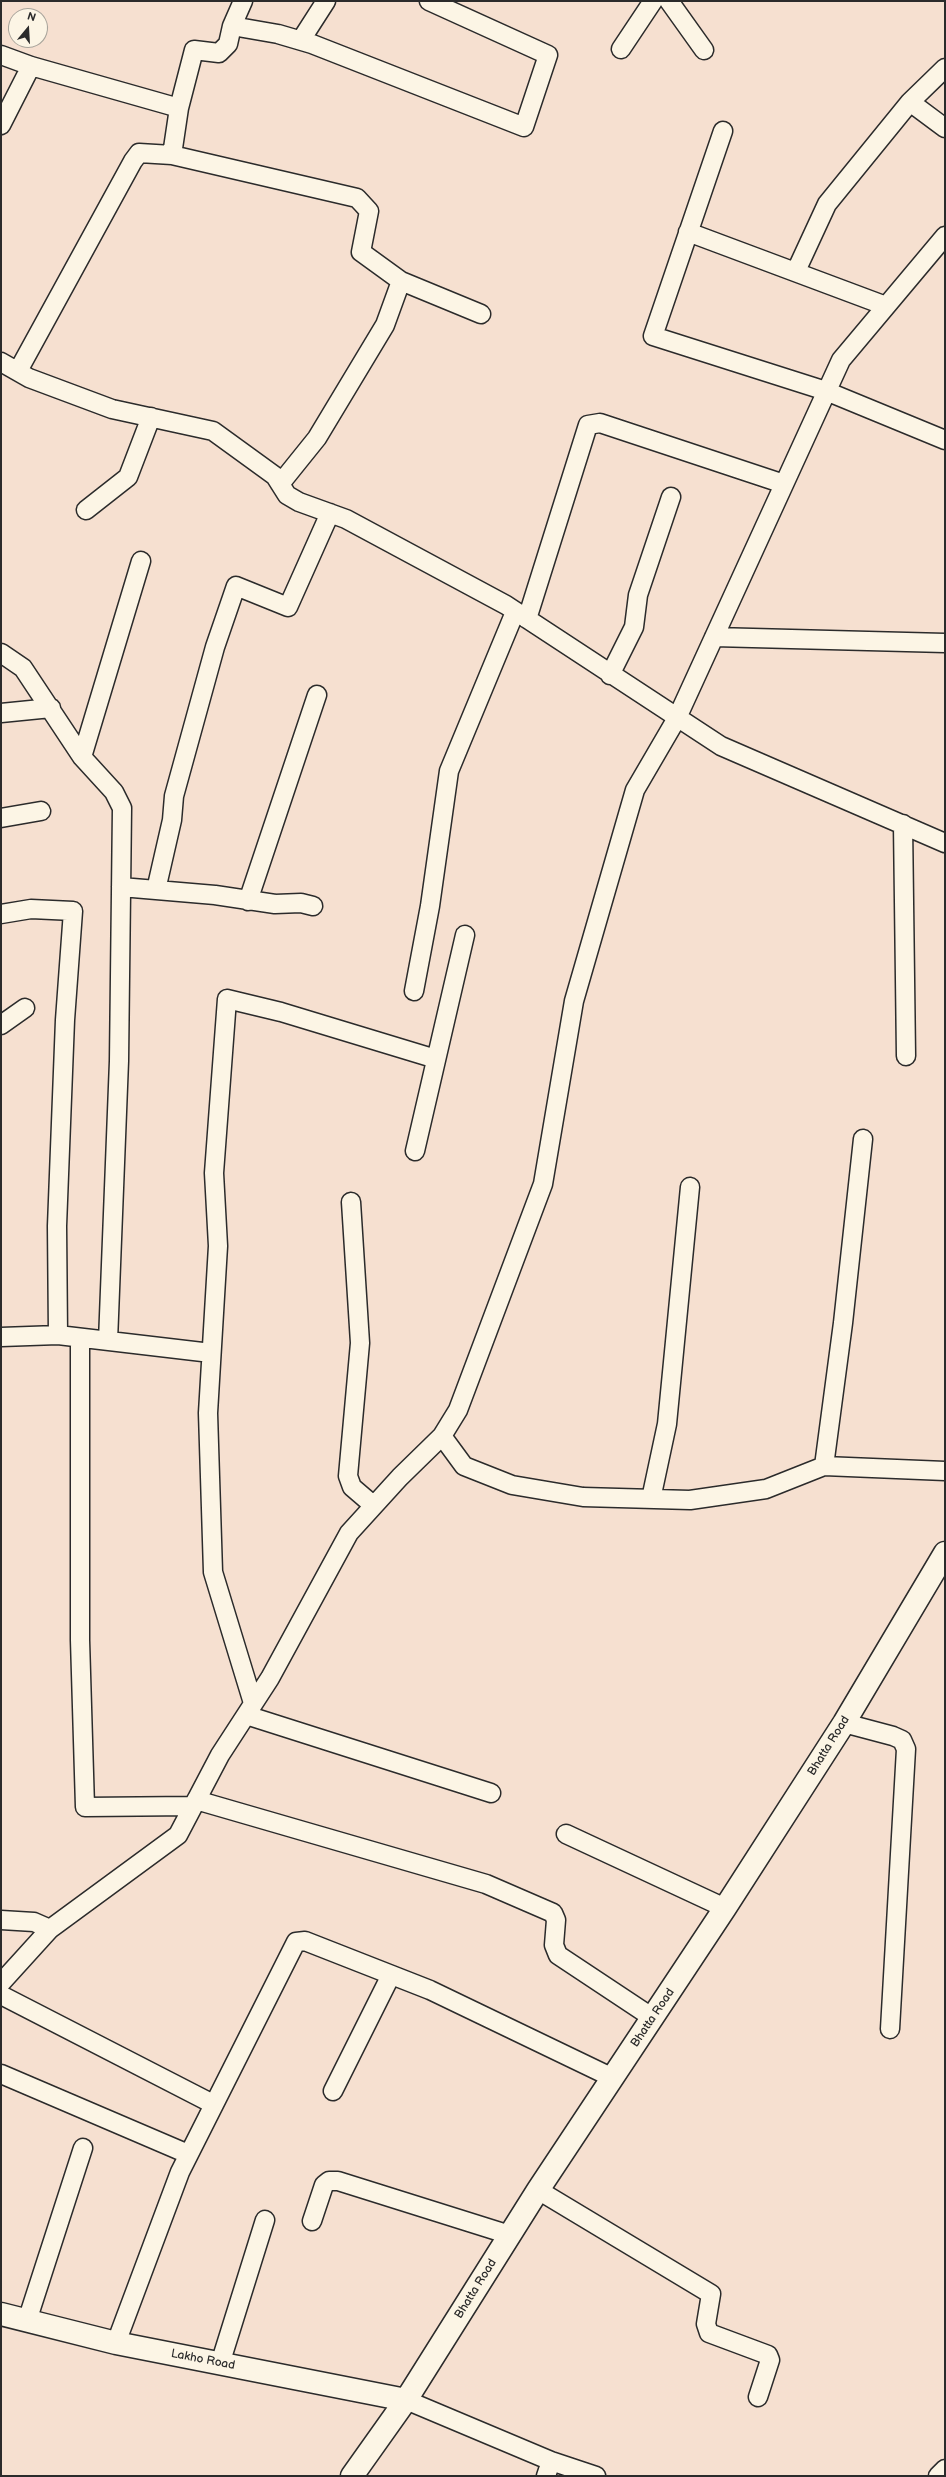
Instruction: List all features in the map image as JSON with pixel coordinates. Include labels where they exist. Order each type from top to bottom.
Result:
[{"type":"main road","name":"Bhatta Road","points":[[352,2476],[406,2400],[538,2190],[725,1908],[844,1722],[945,1553]]},
{"type":"main road","name":"Lakho Road","points":[[1,2314],[116,2343],[406,2400]]},
{"type":"street","points":[[172,155],[179,108],[194,50],[219,53],[228,44],[232,26],[243,1]]},
{"type":"street","points":[[301,40],[326,1]]},
{"type":"street","points":[[232,26],[265,31],[301,40],[524,128],[548,56],[429,1]]},
{"type":"street","points":[[621,49],[653,1]]},
{"type":"street","points":[[669,1],[704,50]]},
{"type":"street","points":[[1,55],[31,66],[179,108]]},
{"type":"street","points":[[1,125],[31,66]]},
{"type":"street","points":[[796,271],[827,204],[910,102],[945,68]]},
{"type":"street","points":[[910,102],[945,128]]},
{"type":"street","points":[[723,131],[653,336],[826,391],[945,440]]},
{"type":"street","points":[[18,371],[133,161],[139,153],[172,155],[357,198],[369,210],[361,252],[401,281],[481,314]]},
{"type":"street","points":[[688,232],[796,271],[886,306]]},
{"type":"street","points":[[1,1983],[50,1929],[178,1835],[220,1755],[270,1678],[348,1532],[442,1436],[458,1410],[543,1184],[574,1001],[635,790],[677,718],[841,360],[886,306],[942,244]]},
{"type":"street","points":[[280,484],[317,438],[385,325],[401,281]]},
{"type":"street","points":[[1,362],[29,378],[112,409],[213,431],[275,476],[287,495],[299,502],[346,519],[521,615],[610,676],[721,746],[945,843]]},
{"type":"street","points":[[86,510],[128,477],[151,417]]},
{"type":"street","points":[[414,991],[430,906],[450,771],[521,615],[588,425],[600,423],[784,484]]},
{"type":"street","points":[[610,676],[634,627],[638,595],[671,497]]},
{"type":"street","points":[[156,890],[172,820],[174,796],[215,647],[236,586],[288,607],[330,513]]},
{"type":"street","points":[[82,757],[141,561]]},
{"type":"street","points":[[714,637],[945,643]]},
{"type":"street","points":[[1,653],[24,668],[82,757],[114,792],[122,808],[119,1061],[108,1341]]},
{"type":"street","points":[[248,901],[316,695]]},
{"type":"street","points":[[1,713],[51,708]]},
{"type":"street","points":[[1,818],[41,811]]},
{"type":"street","points":[[903,824],[906,1056]]},
{"type":"street","points":[[121,888],[156,890],[275,904],[301,902],[313,906]]},
{"type":"street","points":[[1,914],[32,909],[73,911],[65,1020],[58,1218],[58,1335]]},
{"type":"street","points":[[415,1151],[465,935]]},
{"type":"street","points":[[249,1709],[213,1572],[208,1413],[218,1246],[214,1173],[227,999],[281,1012],[436,1059]]},
{"type":"street","points":[[1,1025],[26,1008]]},
{"type":"street","points":[[824,1466],[843,1323],[863,1139]]},
{"type":"street","points":[[651,1499],[668,1424],[690,1187]]},
{"type":"street","points":[[351,1202],[360,1343],[348,1476],[352,1487],[373,1505]]},
{"type":"street","points":[[1,1337],[58,1335],[212,1353]]},
{"type":"street","points":[[80,1338],[80,1632],[85,1808],[194,1803],[486,1884],[552,1913],[556,1920],[554,1945],[558,1955],[653,2018]]},
{"type":"street","points":[[442,1436],[464,1466],[512,1485],[583,1497],[690,1500],[766,1489],[824,1466],[945,1471]]},
{"type":"street","points":[[249,1709],[491,1793]]},
{"type":"street","points":[[844,1722],[893,1736],[902,1740],[906,1749],[890,2029]]},
{"type":"street","points":[[566,1834],[725,1908]]},
{"type":"street","points":[[1,1920],[34,1922],[50,1929]]},
{"type":"street","points":[[116,2343],[188,2154],[296,1942],[305,1941],[430,1990],[613,2078]]},
{"type":"street","points":[[333,2091],[391,1975]]},
{"type":"street","points":[[1,1995],[213,2104]]},
{"type":"street","points":[[1,2074],[188,2154]]},
{"type":"street","points":[[27,2321],[83,2148]]},
{"type":"street","points":[[312,2221],[324,2185],[329,2181],[338,2181],[510,2235]]},
{"type":"street","points":[[538,2190],[711,2294],[706,2324],[709,2333],[768,2355],[770,2360],[758,2397]]},
{"type":"street","points":[[220,2364],[265,2220]]},
{"type":"street","points":[[406,2400],[549,2468],[596,2476]]},
{"type":"street","points":[[938,2476],[945,2469]]}]
